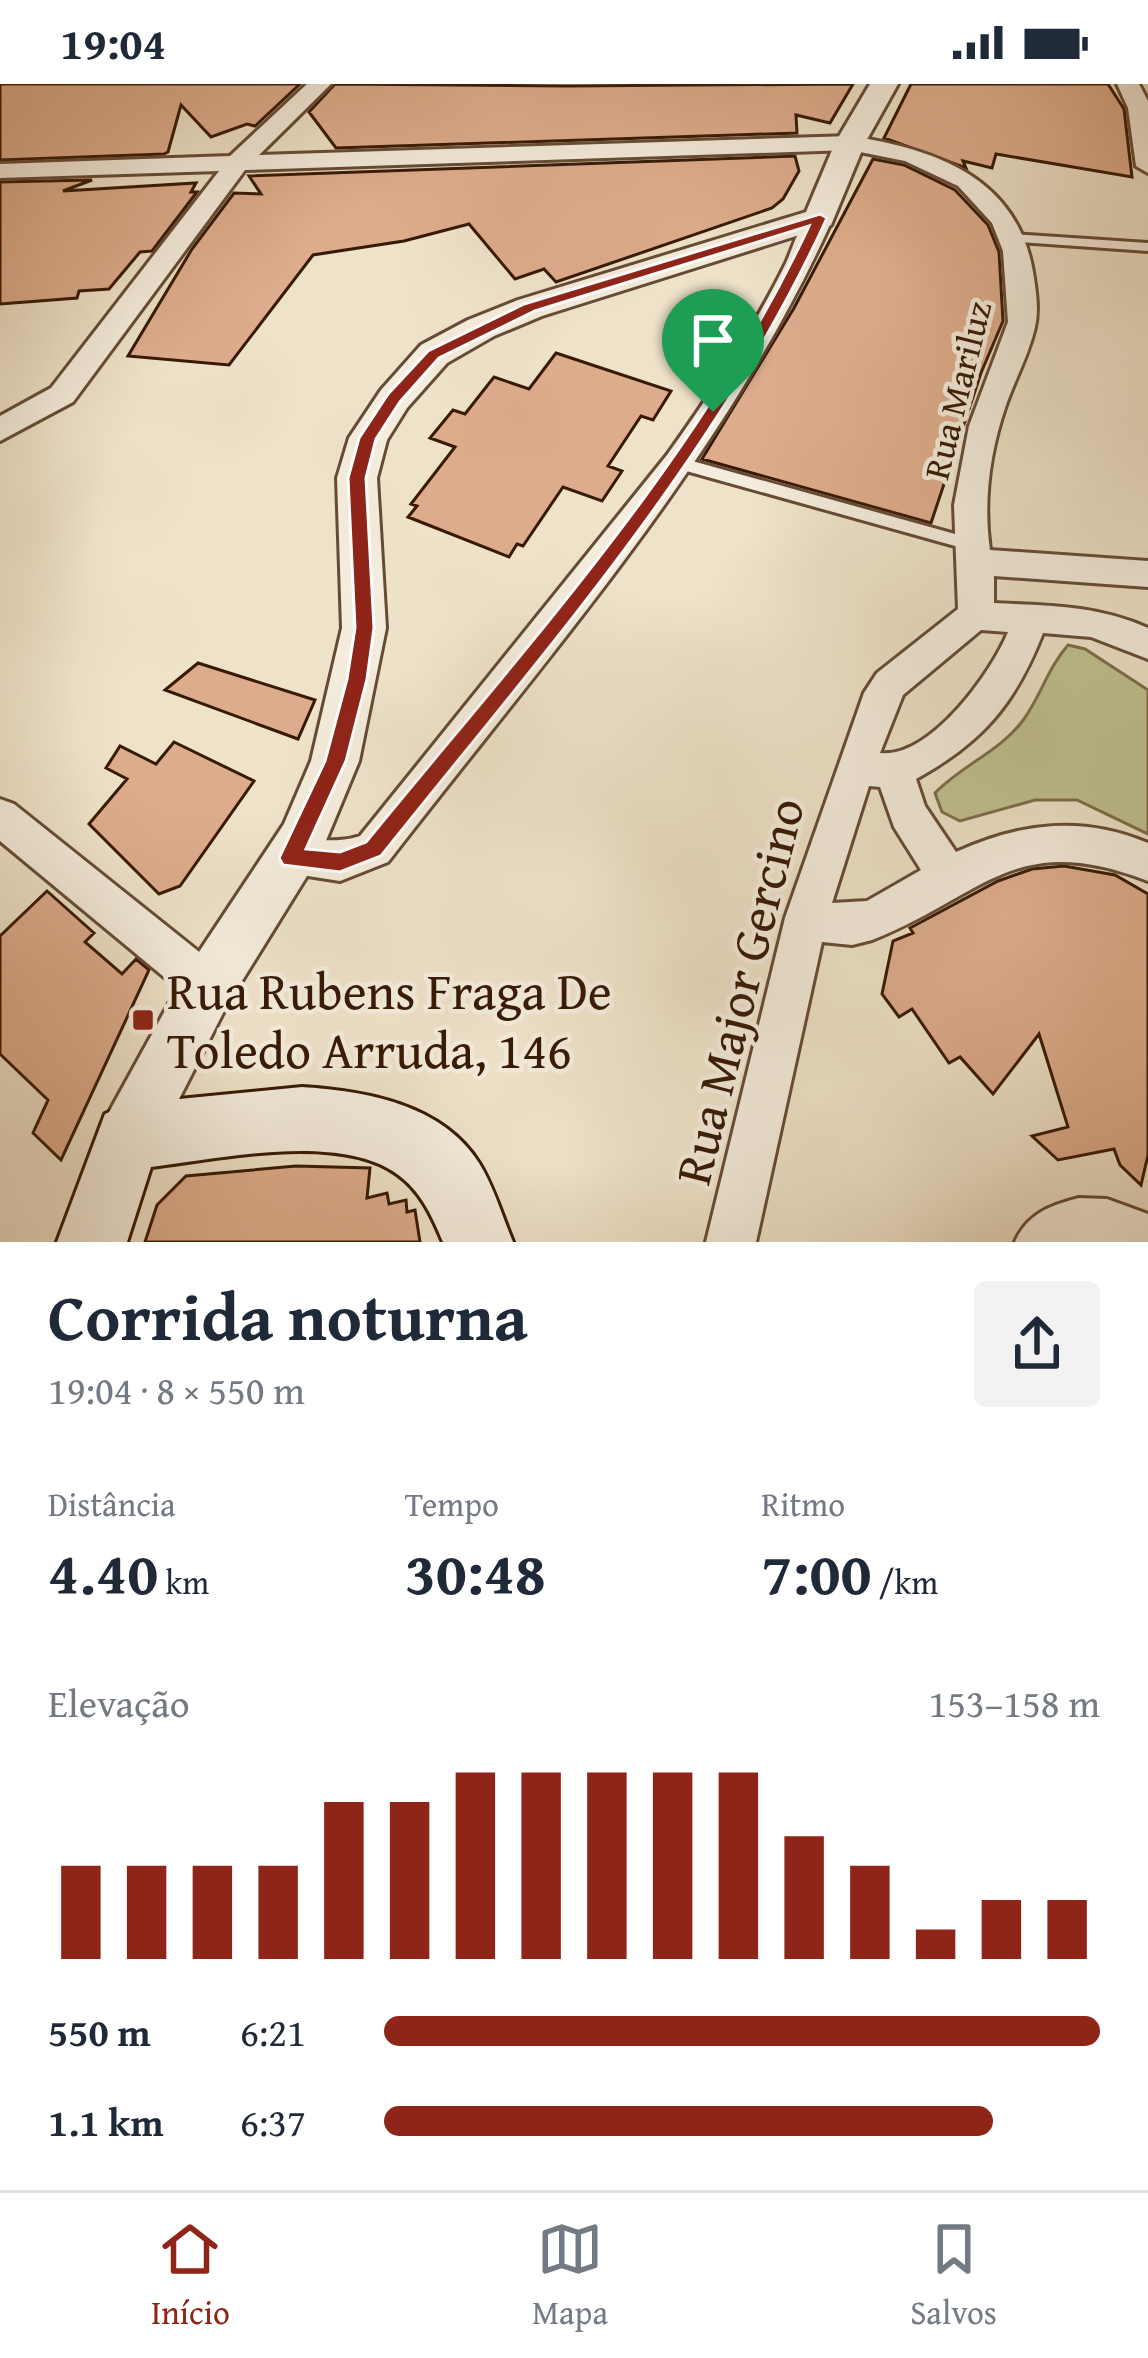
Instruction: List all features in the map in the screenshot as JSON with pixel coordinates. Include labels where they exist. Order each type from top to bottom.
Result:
[{"type":"main road","points":[[92,1242],[128,1137],[324,1118],[381,1128],[410,1143],[451,1181],[478,1242]]},
{"type":"street","points":[[3,418],[62,395],[240,160],[320,84]]},
{"type":"street","points":[[290,858],[340,862],[374,849],[678,463],[797,268],[850,142],[884,84]]},
{"type":"street","points":[[1128,84],[1140,108],[1148,166]]},
{"type":"street","name":"Rua Mariluz","points":[[0,171],[850,142],[883,147],[983,189],[1007,221],[1019,262],[1022,320],[986,418],[969,506],[976,553],[974,616]]},
{"type":"street","points":[[128,1137],[208,986],[290,858],[335,761],[357,679],[364,628],[357,478],[368,438],[394,398],[434,354],[498,321],[820,218]]},
{"type":"street","points":[[976,553],[1148,574]]},
{"type":"street","points":[[974,616],[1065,616],[1097,622],[1148,644]]},
{"type":"street","name":"Rua Major Gercino","points":[[731,1242],[806,918],[874,769],[877,704],[890,685],[974,616]]},
{"type":"street","points":[[948,876],[874,769],[934,750],[982,710],[1009,674],[1030,619]]},
{"type":"street","points":[[0,817],[208,986]]},
{"type":"street","points":[[806,918],[848,926],[876,919],[986,854],[1046,842],[1089,845],[1148,862]]},
{"type":"street","points":[[1040,1242],[1052,1231],[1088,1220],[1129,1227],[1146,1242]]},
{"type":"lane","points":[[1012,238],[1148,247]]},
{"type":"lane","points":[[678,463],[976,553]]},
{"type":"green space","points":[[1068,645],[1085,649],[1148,690],[1148,834],[1077,800],[1035,800],[960,821],[942,812],[935,793],[1015,730]]},
{"type":"building","points":[[0,84],[300,84],[255,126],[247,124],[211,137],[181,105],[164,154],[0,160]]},
{"type":"building","points":[[335,84],[853,84],[830,123],[796,115],[797,133],[336,148],[309,112]]},
{"type":"building","points":[[911,84],[1108,84],[1124,109],[1132,177],[996,154],[992,168],[963,161],[966,168],[884,138]]},
{"type":"building","points":[[795,156],[799,171],[772,208],[556,282],[544,269],[515,279],[469,224],[404,241],[313,255],[229,365],[128,356],[192,249],[234,193],[261,194],[249,176]]},
{"type":"building","points":[[873,159],[904,165],[955,190],[988,225],[999,252],[1003,321],[931,523],[702,459],[794,308]]},
{"type":"building","points":[[92,180],[63,191],[196,183],[191,192],[197,192],[152,251],[140,252],[109,289],[79,291],[77,298],[0,304],[0,182]]},
{"type":"building","points":[[556,353],[671,391],[653,420],[641,416],[608,466],[622,471],[602,501],[563,487],[523,546],[517,544],[509,557],[408,517],[417,506],[411,504],[455,447],[430,438],[453,410],[465,414],[494,377],[529,389]]},
{"type":"building","points":[[198,663],[315,700],[298,739],[165,690]]},
{"type":"building","points":[[174,742],[254,781],[180,886],[159,894],[89,824],[127,779],[106,768],[120,746],[156,764]]},
{"type":"building","points":[[1064,866],[1115,875],[1148,894],[1148,1155],[1141,1185],[1120,1165],[1114,1149],[1058,1160],[1032,1136],[1068,1127],[1039,1034],[993,1094],[960,1057],[949,1063],[912,1009],[899,1017],[882,994],[893,941],[913,933],[910,928],[998,881],[1032,869]]},
{"type":"building","points":[[47,891],[94,933],[85,942],[122,974],[136,959],[149,970],[61,1160],[33,1133],[48,1100],[0,1054],[0,936]]},
{"type":"building","points":[[296,1166],[370,1168],[367,1198],[387,1193],[389,1204],[406,1200],[407,1212],[415,1210],[420,1242],[145,1242],[157,1205],[186,1176]]},
{"type":"place","name":"Rua Rubens Fraga De Toledo Arruda, 146","points":[[143,1020]]},
{"type":"route","points":[[820,218],[797,268],[713,412],[618,544],[374,849],[340,862],[290,858],[335,761],[357,679],[364,628],[357,478],[368,438],[394,398],[434,354],[530,308],[820,218]]}]
